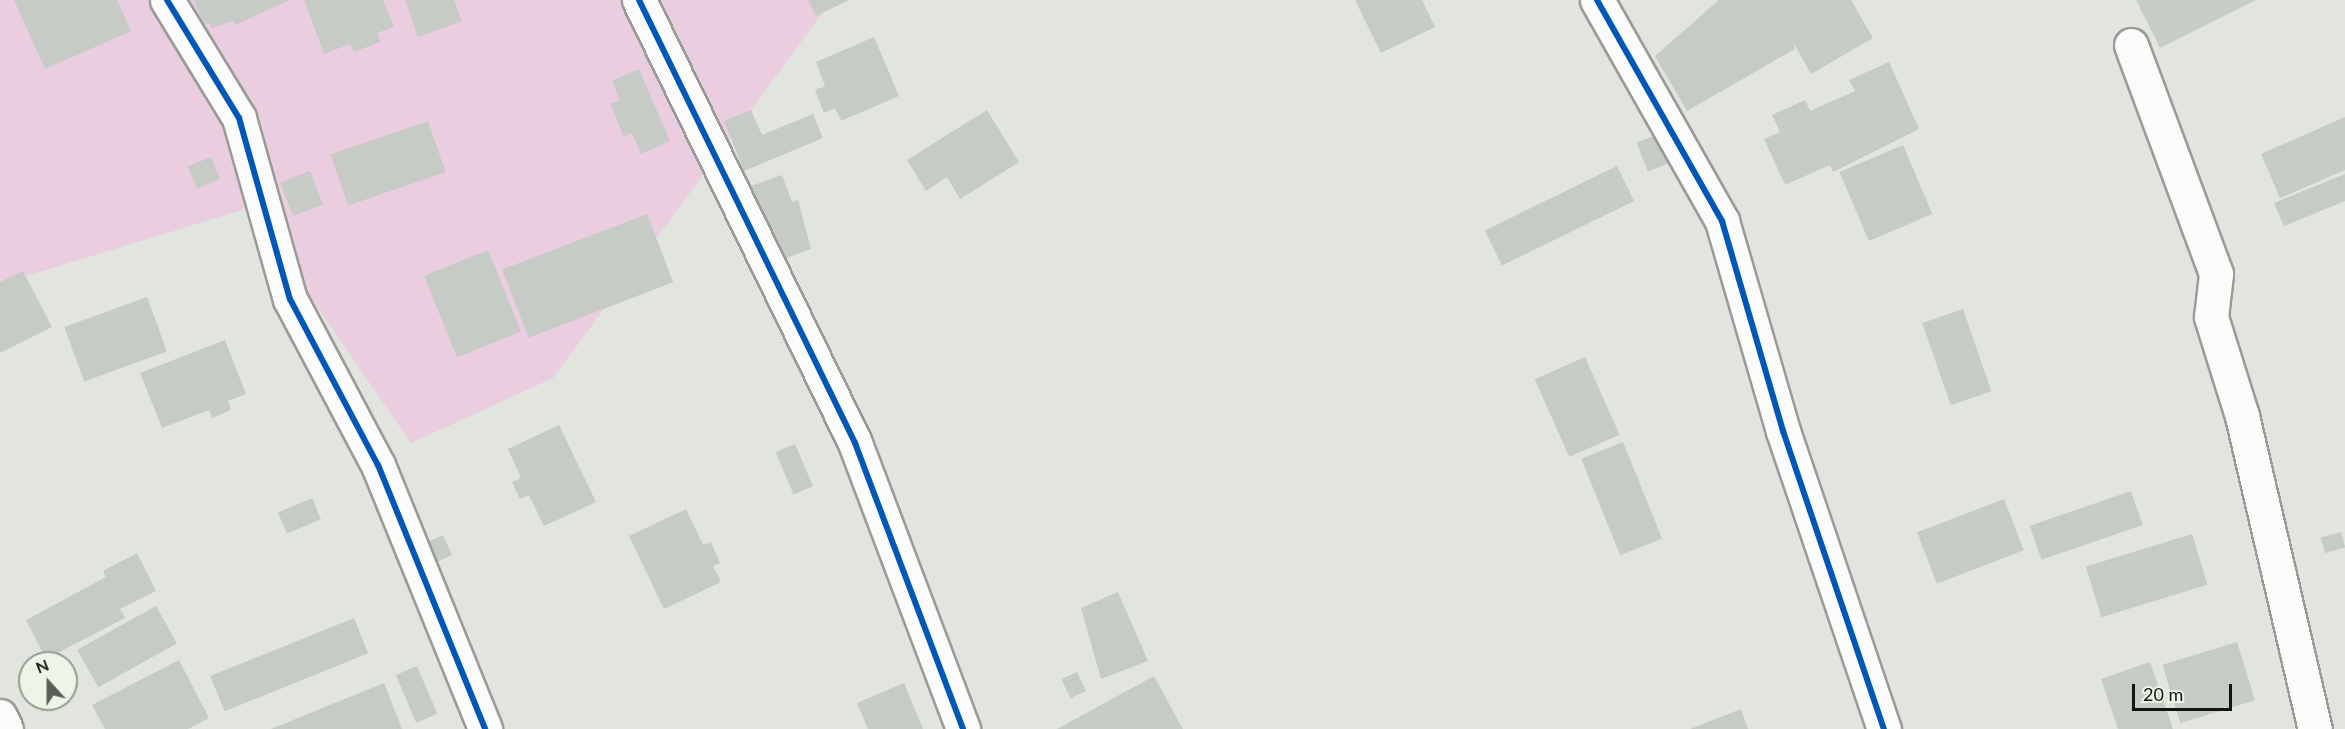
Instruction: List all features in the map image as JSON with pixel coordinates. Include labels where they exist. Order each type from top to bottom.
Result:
[{"type":"street","points":[[167,0],[239,118],[290,299],[378,465],[485,729]]},
{"type":"street","points":[[639,0],[855,443],[963,729]]},
{"type":"street","points":[[1597,0],[1722,222],[1783,431],[1884,729]]},
{"type":"street","points":[[2131,45],[2216,274],[2211,317],[2242,416],[2315,729]]},
{"type":"street","points":[[0,716],[6,729]]},
{"type":"shaded area","points":[[0,0],[832,0],[553,378],[411,443],[249,208],[0,284]]},
{"type":"building","points":[[14,0],[117,0],[131,31],[45,69]]},
{"type":"building","points":[[194,0],[290,0],[235,25],[233,21],[212,28],[210,23],[204,25]]},
{"type":"building","points":[[304,0],[383,0],[394,27],[377,33],[380,42],[354,52],[350,44],[324,54]]},
{"type":"building","points":[[405,0],[454,0],[462,21],[418,37]]},
{"type":"building","points":[[808,0],[849,0],[816,16]]},
{"type":"building","points":[[1355,0],[1422,0],[1435,27],[1381,53]]},
{"type":"building","points":[[1719,0],[1851,0],[1873,38],[1811,74],[1792,40],[1795,49],[1687,111],[1655,56]]},
{"type":"building","points":[[2136,0],[2256,0],[2160,48]]},
{"type":"building","points":[[874,37],[899,96],[841,121],[835,108],[824,113],[815,90],[825,86],[816,62]]},
{"type":"building","points":[[1889,62],[1919,129],[1833,172],[1830,165],[1785,185],[1764,139],[1780,132],[1772,115],[1805,100],[1810,111],[1855,91],[1849,80]]},
{"type":"building","points":[[639,69],[670,141],[641,154],[632,133],[624,137],[610,104],[620,100],[612,81]]},
{"type":"building","points":[[751,110],[762,135],[813,114],[823,138],[744,171],[724,121]]},
{"type":"building","points":[[987,110],[1019,162],[960,199],[947,177],[926,191],[907,160]]},
{"type":"building","points":[[2345,117],[2345,170],[2280,198],[2261,154]]},
{"type":"building","points":[[428,121],[446,172],[348,206],[331,155]]},
{"type":"building","points":[[1659,134],[1670,163],[1648,172],[1637,143]]},
{"type":"building","points":[[1903,145],[1932,214],[1869,241],[1839,172]]},
{"type":"building","points":[[211,157],[220,179],[197,189],[188,166]]},
{"type":"building","points":[[1617,166],[1634,201],[1502,265],[1485,230]]},
{"type":"building","points":[[310,171],[323,205],[293,216],[280,182]]},
{"type":"building","points":[[2345,174],[2345,201],[2284,226],[2274,203]]},
{"type":"building","points":[[782,175],[792,202],[798,200],[811,249],[778,261],[751,186]]},
{"type":"building","points":[[647,214],[673,282],[528,338],[502,270]]},
{"type":"building","points":[[488,250],[521,332],[457,357],[424,276]]},
{"type":"building","points":[[23,271],[52,327],[0,353],[0,282]]},
{"type":"building","points":[[147,297],[167,352],[84,382],[64,327]]},
{"type":"building","points":[[1963,309],[1991,391],[1951,405],[1922,323]]},
{"type":"building","points":[[225,340],[246,394],[228,401],[231,410],[212,418],[209,410],[162,428],[140,373]]},
{"type":"building","points":[[1585,357],[1620,435],[1569,457],[1535,379]]},
{"type":"building","points":[[559,425],[596,502],[544,526],[529,495],[520,499],[512,482],[521,478],[508,449]]},
{"type":"building","points":[[1623,442],[1662,538],[1620,555],[1581,459]]},
{"type":"building","points":[[795,444],[813,486],[794,495],[776,452]]},
{"type":"building","points":[[2131,491],[2143,525],[2042,560],[2030,526]]},
{"type":"building","points":[[312,498],[321,519],[287,534],[278,512]]},
{"type":"building","points":[[2004,499],[2024,550],[1937,584],[1917,532]]},
{"type":"building","points":[[686,509],[703,545],[711,542],[720,563],[713,566],[721,582],[664,609],[629,536]]},
{"type":"building","points":[[2341,532],[2345,547],[2325,553],[2321,537]]},
{"type":"building","points":[[2192,534],[2207,585],[2101,617],[2086,566]]},
{"type":"building","points":[[443,535],[452,555],[433,564],[424,544]]},
{"type":"building","points":[[137,553],[156,591],[120,609],[125,618],[61,651],[42,651],[26,620],[106,577],[103,571]]},
{"type":"building","points":[[1118,592],[1148,661],[1101,679],[1081,608]]},
{"type":"building","points":[[156,606],[177,644],[98,687],[77,650]]},
{"type":"building","points":[[354,618],[368,653],[225,711],[210,676]]},
{"type":"building","points":[[2237,642],[2255,700],[2180,723],[2162,665]]},
{"type":"building","points":[[179,660],[209,718],[188,729],[105,729],[92,705]]},
{"type":"building","points":[[2150,662],[2173,729],[2118,729],[2101,679]]},
{"type":"building","points":[[417,666],[437,714],[416,723],[396,675]]},
{"type":"building","points":[[1077,672],[1086,691],[1070,698],[1062,679]]},
{"type":"building","points":[[1154,676],[1183,729],[1057,729]]},
{"type":"building","points":[[384,683],[402,729],[271,729]]},
{"type":"building","points":[[904,683],[923,729],[868,729],[857,703]]},
{"type":"building","points":[[1741,709],[1748,729],[1690,729]]},
{"type":"cycle path","points":[[167,0],[239,118],[290,299],[378,465],[485,729]]},
{"type":"cycle path","points":[[639,0],[855,443],[963,729]]},
{"type":"cycle path","points":[[1597,0],[1722,221],[1783,431],[1884,729]]}]
